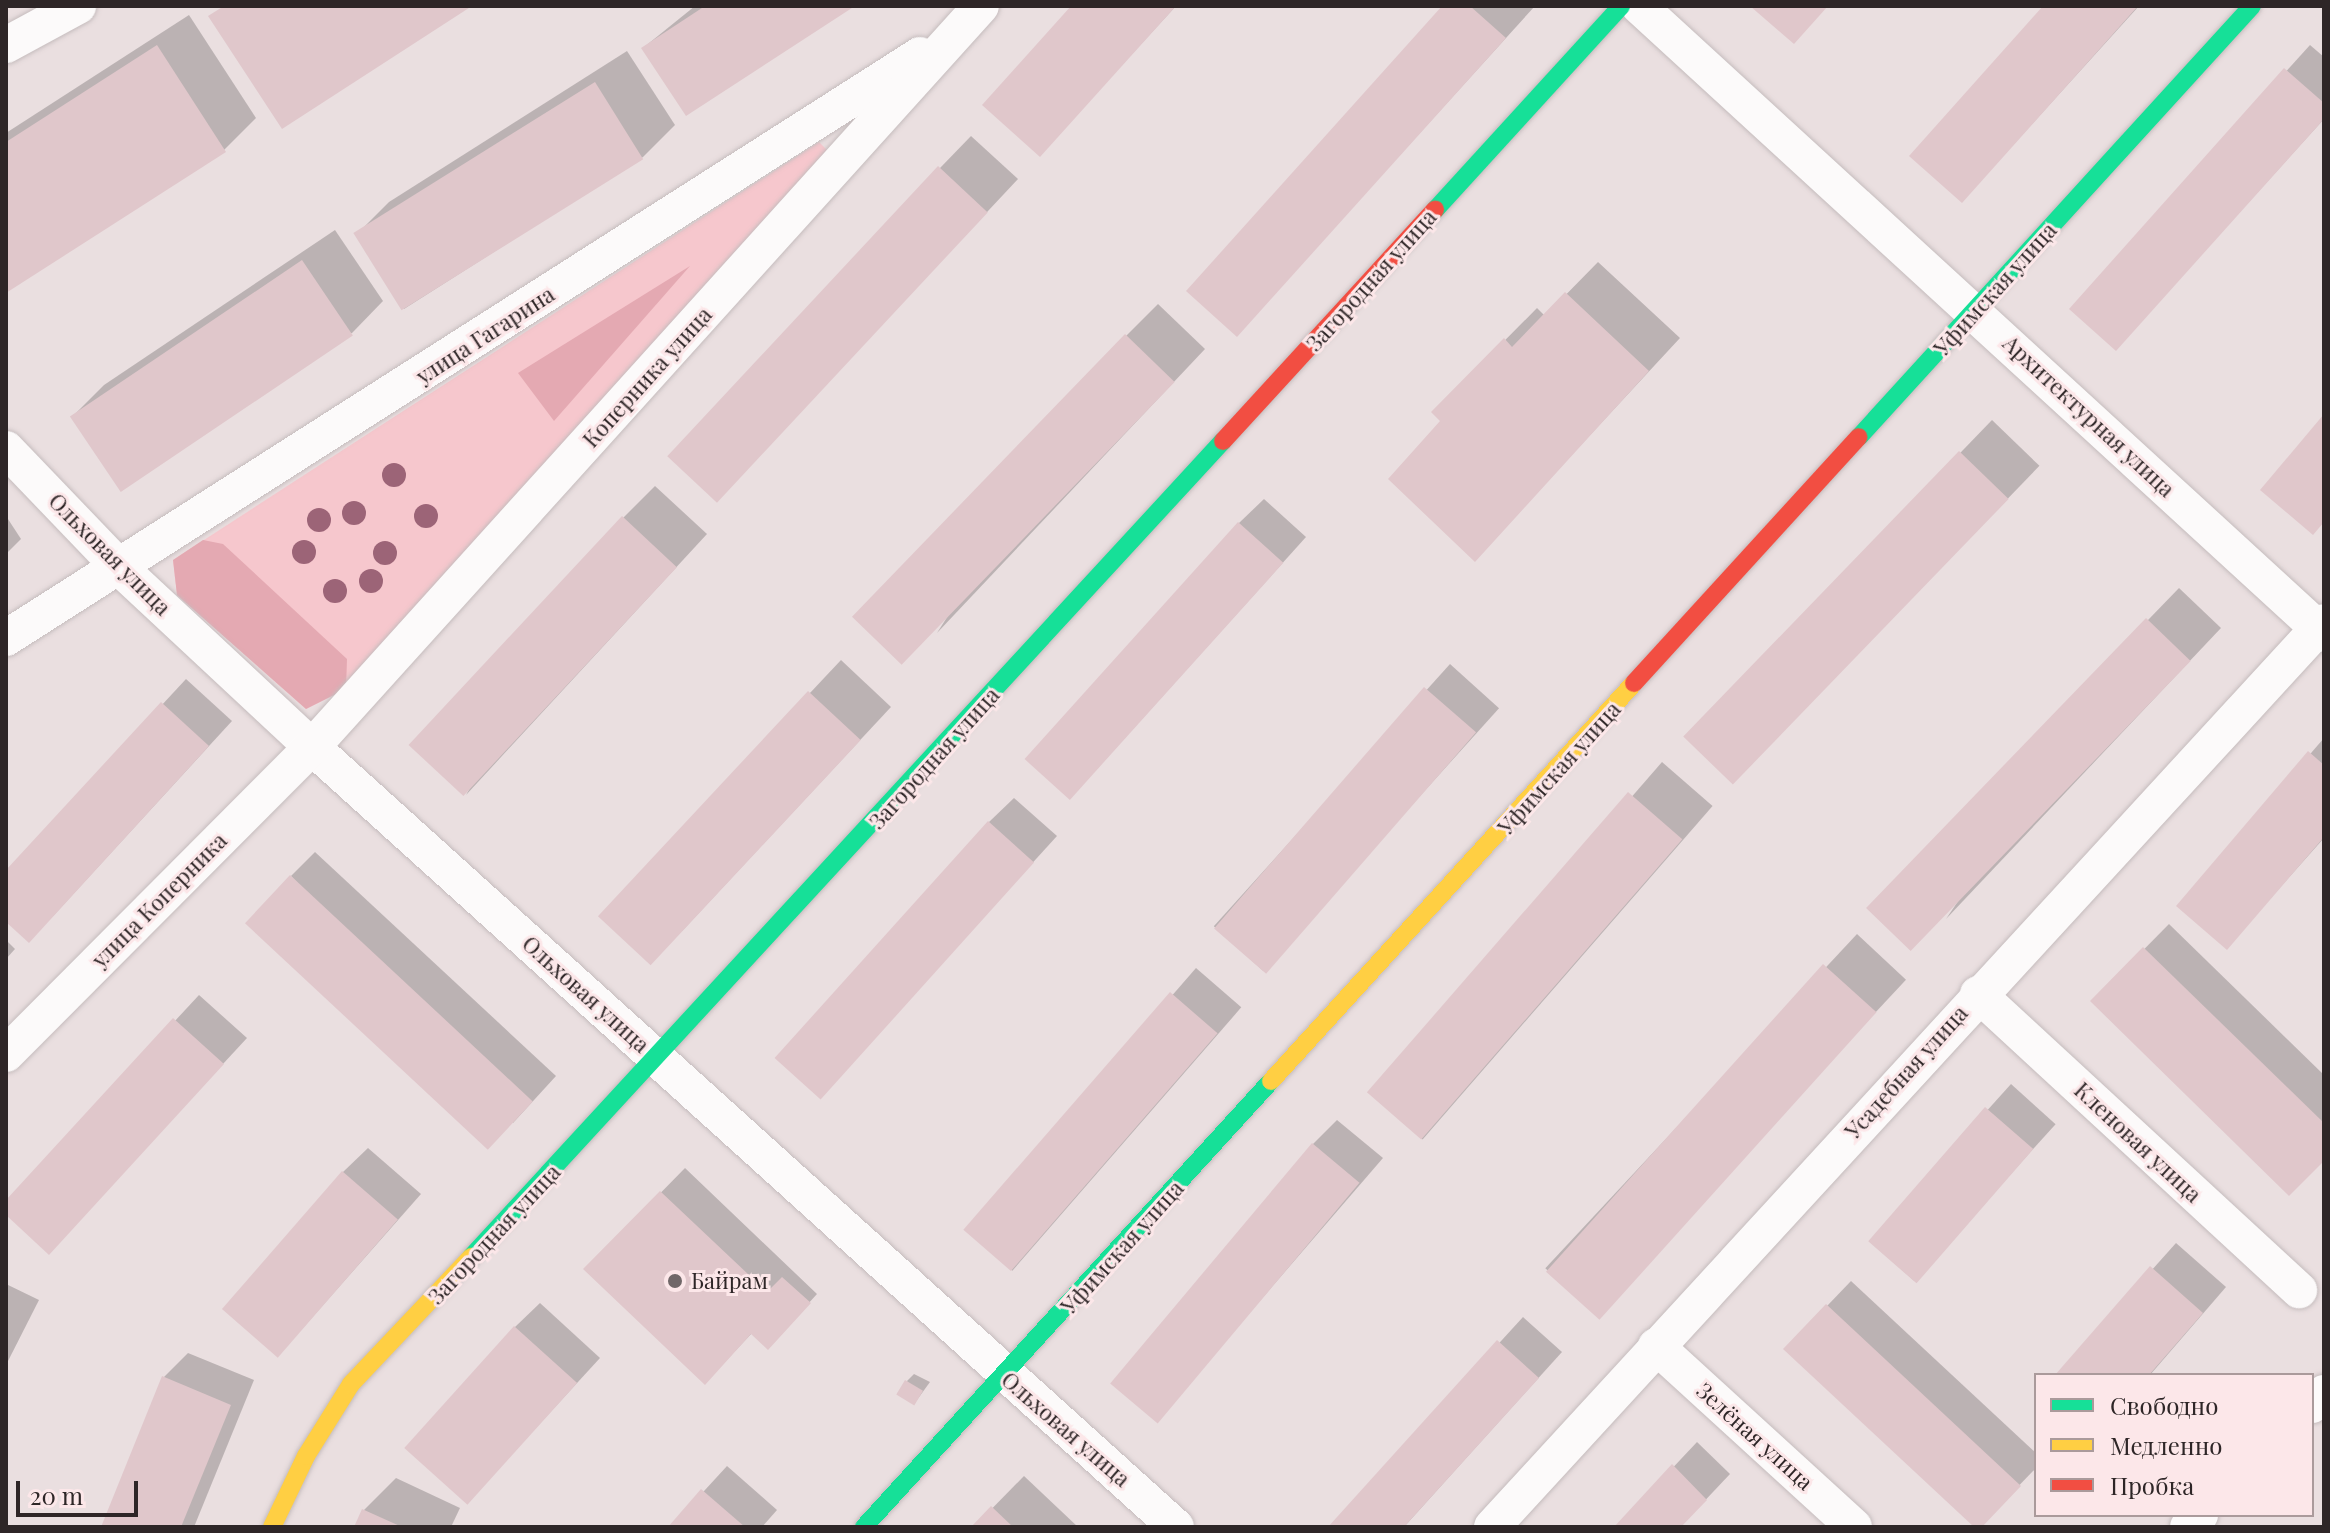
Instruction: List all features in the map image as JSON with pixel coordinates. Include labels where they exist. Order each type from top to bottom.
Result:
[{"type":"street","points":[[6,45],[78,6]]},
{"type":"street","name":"Загородная улица","points":[[272,1527],[306,1456],[351,1384],[659,1059],[1621,6]]},
{"type":"street","name":"Архитектурная улица","points":[[1639,6],[2322,628]]},
{"type":"street","name":"Уфимская улица","points":[[864,1527],[2252,6]]},
{"type":"street","name":"улица Гагарина","points":[[6,638],[121,569],[972,17]]},
{"type":"street","name":"Коперника улица","points":[[312,747],[972,17]]},
{"type":"street","name":"Ольховая улица","points":[[6,449],[121,569],[312,747],[1005,1376],[1176,1527]]},
{"type":"street","name":"Усадебная улица","points":[[1492,1527],[1978,994],[2322,628]]},
{"type":"street","name":"улица Коперника","points":[[6,1054],[312,747]]},
{"type":"street","name":"Кленовая улица","points":[[1978,994],[2299,1290]]},
{"type":"street","name":"Зелёная улица","points":[[1656,1346],[1854,1527]]},
{"type":"shaded area","points":[[819,142],[827,150],[346,689],[306,709],[177,595],[173,560]]},
{"type":"shaded area","points":[[690,266],[554,421],[518,373]]},
{"type":"shaded area","points":[[203,540],[223,544],[347,659],[346,689],[306,709],[177,595],[173,560]]},
{"type":"building","points":[[224,6],[472,6],[282,129],[208,16]]},
{"type":"building","points":[[705,6],[855,6],[686,116],[641,48]]},
{"type":"building","points":[[1071,6],[1176,6],[1040,157],[982,105]]},
{"type":"building","points":[[1442,6],[1470,6],[1506,38],[1237,337],[1186,291]]},
{"type":"building","points":[[1750,6],[1828,6],[1794,44]]},
{"type":"building","points":[[2043,6],[2138,6],[1962,203],[1909,156]]},
{"type":"building","points":[[157,45],[226,152],[6,293],[6,142]]},
{"type":"building","points":[[2284,68],[2324,103],[2324,119],[2116,351],[2069,309]]},
{"type":"building","points":[[595,82],[643,159],[402,310],[353,233]]},
{"type":"building","points":[[938,166],[988,212],[717,503],[667,456]]},
{"type":"building","points":[[302,260],[353,335],[121,492],[70,417]]},
{"type":"building","points":[[1565,292],[1649,371],[1475,562],[1388,479],[1440,421],[1431,412],[1504,338],[1512,347]]},
{"type":"building","points":[[1125,334],[1175,382],[902,665],[852,617]]},
{"type":"building","points":[[2324,414],[2324,522],[2313,535],[2260,490]]},
{"type":"building","points":[[1959,451],[2009,499],[1733,785],[1683,737]]},
{"type":"building","points":[[622,516],[677,567],[463,796],[409,745]]},
{"type":"building","points":[[1238,522],[1283,563],[1070,800],[1025,759]]},
{"type":"building","points":[[2146,618],[2191,661],[1911,951],[1866,908]]},
{"type":"building","points":[[1424,687],[1476,732],[1266,974],[1214,929]]},
{"type":"building","points":[[808,691],[861,740],[651,965],[598,916]]},
{"type":"building","points":[[161,702],[209,746],[29,943],[6,922],[6,870]]},
{"type":"building","points":[[2308,751],[2324,765],[2324,837],[2227,950],[2176,906]]},
{"type":"building","points":[[1628,792],[1682,839],[1421,1140],[1367,1092]]},
{"type":"building","points":[[988,821],[1034,862],[821,1100],[775,1058]]},
{"type":"building","points":[[290,875],[533,1101],[488,1150],[245,923]]},
{"type":"building","points":[[2143,947],[2324,1123],[2324,1161],[2289,1196],[2090,1001]]},
{"type":"building","points":[[1823,964],[1877,1012],[1599,1320],[1546,1272]]},
{"type":"building","points":[[1170,992],[1218,1033],[1011,1271],[963,1230]]},
{"type":"building","points":[[173,1018],[224,1064],[49,1255],[6,1215],[6,1200]]},
{"type":"building","points":[[1985,1107],[2033,1149],[1917,1283],[1868,1241]]},
{"type":"building","points":[[1312,1143],[1359,1183],[1158,1423],[1110,1384]]},
{"type":"building","points":[[342,1171],[398,1220],[278,1358],[222,1309]]},
{"type":"building","name":"Байрам","points":[[660,1191],[767,1292],[782,1277],[811,1303],[768,1350],[751,1334],[705,1385],[583,1269]]},
{"type":"building","points":[[2150,1266],[2203,1313],[2151,1373],[2057,1373]]},
{"type":"building","points":[[1826,1304],[2021,1486],[1982,1527],[1974,1527],[1783,1349]]},
{"type":"building","points":[[514,1326],[577,1383],[467,1505],[404,1448]]},
{"type":"building","points":[[1497,1340],[1539,1378],[1404,1527],[1328,1527]]},
{"type":"building","points":[[162,1376],[231,1405],[181,1527],[101,1527]]},
{"type":"building","points":[[905,1380],[923,1391],[914,1405],[896,1395]]},
{"type":"building","points":[[1672,1464],[1707,1500],[1681,1527],[1614,1527]]},
{"type":"building","points":[[701,1489],[745,1527],[668,1527]]},
{"type":"building","points":[[991,1506],[1013,1527],[971,1527]]},
{"type":"building","points":[[362,1509],[402,1527],[354,1527]]},
{"type":"traffic: fast","points":[[1435,210],[1621,6]]},
{"type":"traffic: fast","points":[[1859,437],[2252,6]]},
{"type":"traffic: fast","points":[[471,1257],[1223,441]]},
{"type":"traffic: fast","points":[[864,1527],[1271,1081]]},
{"type":"traffic: slow","points":[[1271,1081],[1634,683]]},
{"type":"traffic: slow","points":[[272,1527],[306,1456],[351,1384],[471,1257]]},
{"type":"traffic: jam","points":[[1223,441],[1435,210]]},
{"type":"traffic: jam","points":[[1634,683],[1859,437]]},
{"type":"place","name":"Байрам","points":[[675,1281]]}]
